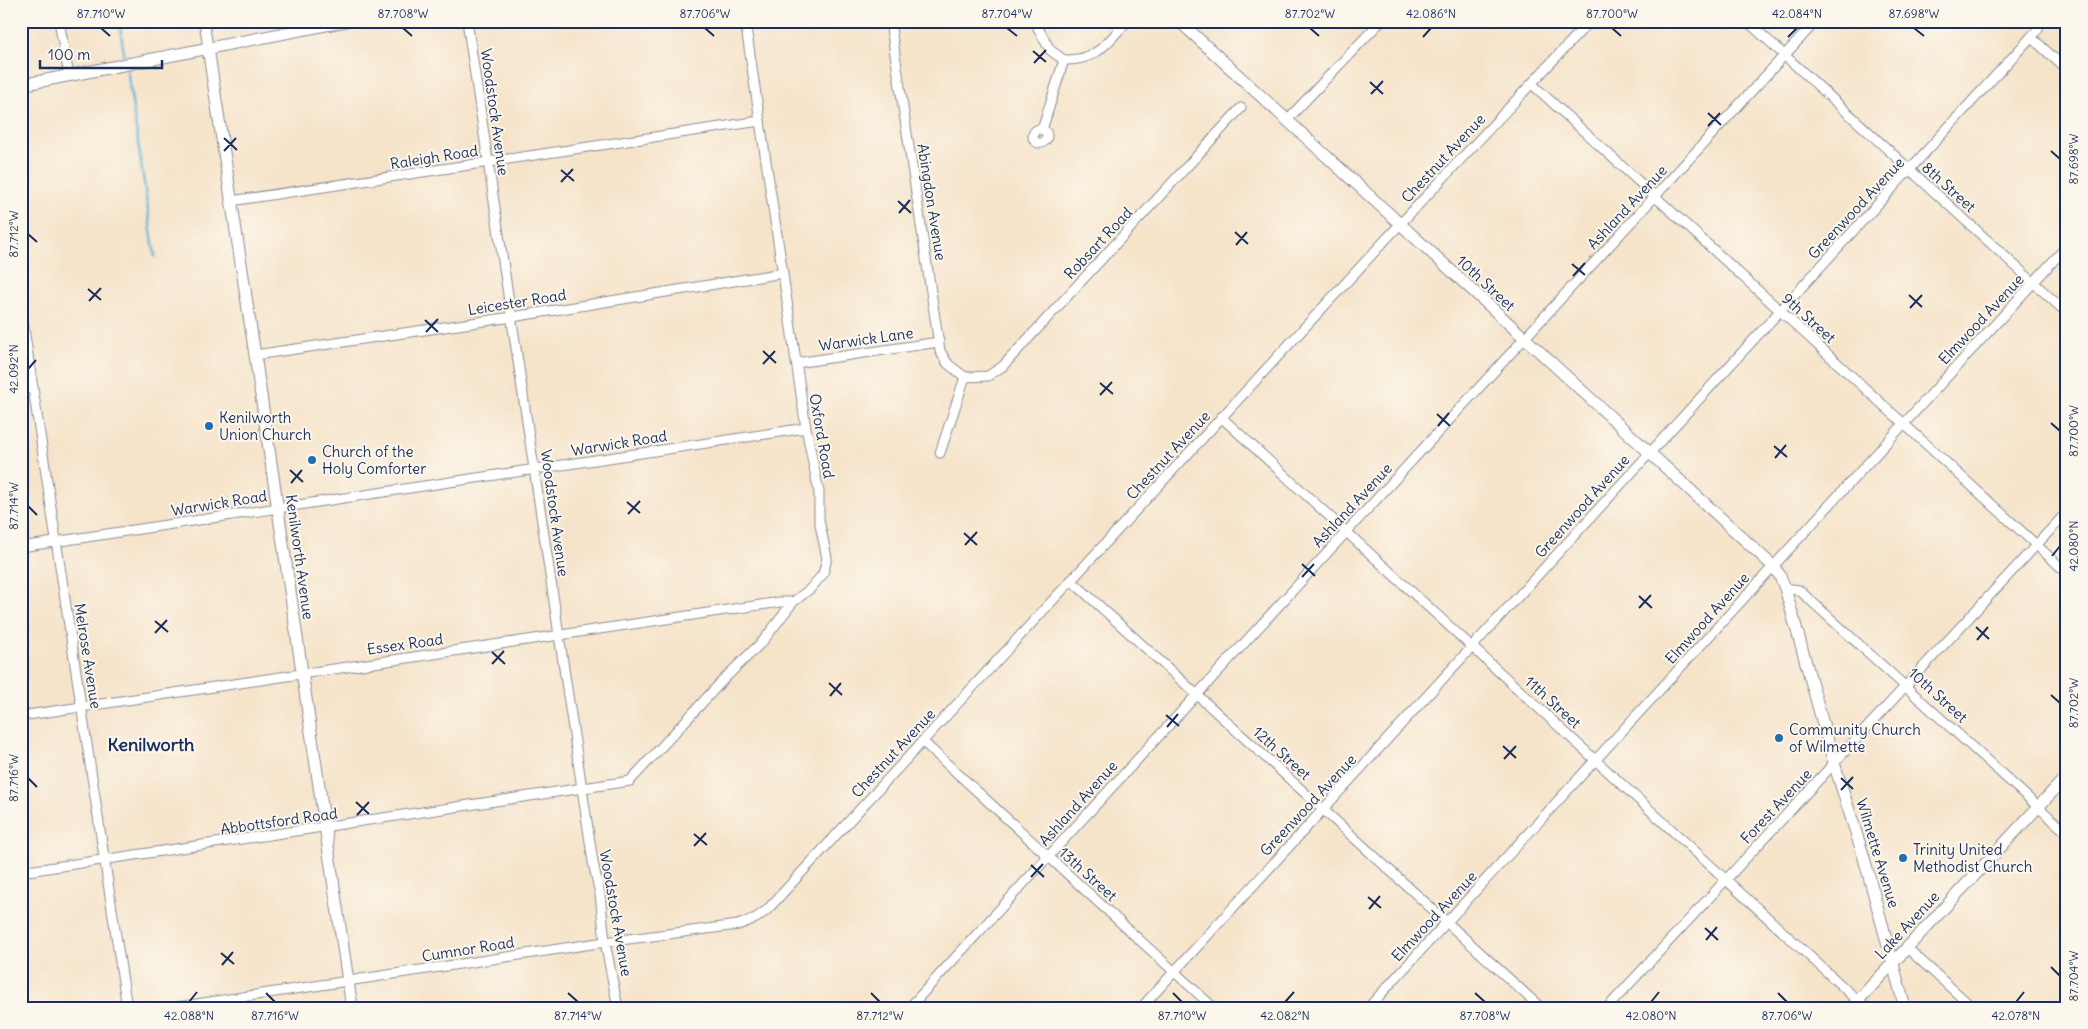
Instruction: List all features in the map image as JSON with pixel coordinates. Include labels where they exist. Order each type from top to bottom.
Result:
[{"type":"street","points":[[59,21],[69,76]]},
{"type":"street","name":"Kenilworth Avenue","points":[[204,21],[256,354],[277,508],[352,1008]]},
{"type":"street","points":[[21,85],[208,48],[294,26],[346,21]]},
{"type":"street","name":"Woodstock Avenue","points":[[467,21],[593,862],[600,894],[605,942],[618,1008]]},
{"type":"street","name":"Oxford Road","points":[[630,781],[724,678],[763,641],[793,602],[817,582],[827,564],[826,549],[819,520],[818,492],[806,428],[745,21]]},
{"type":"street","name":"Abingdon Avenue","points":[[890,21],[940,351],[948,364],[965,377]]},
{"type":"street","points":[[1038,28],[1050,50],[1064,60],[1082,59],[1097,53],[1127,21]]},
{"type":"street","name":"10th Street","points":[[1179,21],[1773,566]]},
{"type":"street","points":[[1287,120],[1381,21]]},
{"type":"street","name":"Chestnut Avenue","points":[[767,910],[1400,224],[1590,21]]},
{"type":"street","name":"8th Street","points":[[1747,21],[2067,313]]},
{"type":"street","name":"Ashland Avenue","points":[[910,1008],[1816,21]]},
{"type":"street","name":"Greenwood Avenue","points":[[1141,1008],[2031,37],[2038,29],[2040,21]]},
{"type":"street","points":[[2031,37],[2067,70]]},
{"type":"street","points":[[1042,130],[1064,60]]},
{"type":"street","name":"9th Street","points":[[1532,84],[2067,573]]},
{"type":"street","name":"Robsart Road","points":[[965,377],[988,376],[1003,366],[1241,108]]},
{"type":"street","name":"Raleigh Road","points":[[232,201],[760,121]]},
{"type":"street","name":"Elmwood Avenue","points":[[1368,1008],[2067,246]]},
{"type":"street","name":"Leicester Road","points":[[256,354],[512,317],[783,273]]},
{"type":"street","name":"Melrose Avenue","points":[[21,309],[127,1008]]},
{"type":"street","name":"Warwick Lane","points":[[796,363],[939,342]]},
{"type":"street","points":[[940,453],[965,377]]},
{"type":"street","points":[[21,389],[33,388]]},
{"type":"street","name":"11th Street","points":[[1221,418],[1726,879],[1858,1005]]},
{"type":"street","name":"Warwick Road","points":[[21,547],[806,428]]},
{"type":"street","name":"Forest Avenue","points":[[1607,1008],[2067,512]]},
{"type":"street","name":"Wilmette Avenue","points":[[1773,566],[1785,588],[1834,763],[1894,961],[1905,1008]]},
{"type":"street","name":"12th Street","points":[[1071,580],[1541,1008]]},
{"type":"street","name":"10th Street","points":[[1785,588],[1799,590],[2067,833]]},
{"type":"street","name":"Essex Road","points":[[21,716],[780,602],[793,602]]},
{"type":"street","name":"13th Street","points":[[922,741],[1214,1008]]},
{"type":"street","name":"Lake Avenue","points":[[1858,1005],[1906,947],[2067,776]]},
{"type":"street","name":"Abbottsford Road","points":[[21,872],[326,828],[630,781]]},
{"type":"street","name":"Cumnor Road","points":[[170,1008],[605,942],[738,925],[756,918],[767,910]]},
{"type":"street","points":[[1906,947],[1973,1008]]},
{"type":"waterway","points":[[119,21],[125,60]]},
{"type":"waterway","points":[[127,68],[155,257]]},
{"type":"place","name":"Kenilworth Union Church","points":[[209,426]]},
{"type":"place","name":"Church of the Holy Comforter","points":[[312,460]]},
{"type":"place","name":"Community Church of Wilmette","points":[[1779,738]]},
{"type":"place","name":"Trinity United Methodist Church","points":[[1903,858]]},
{"type":"district","name":"Kenilworth","points":[[151,744]]}]
